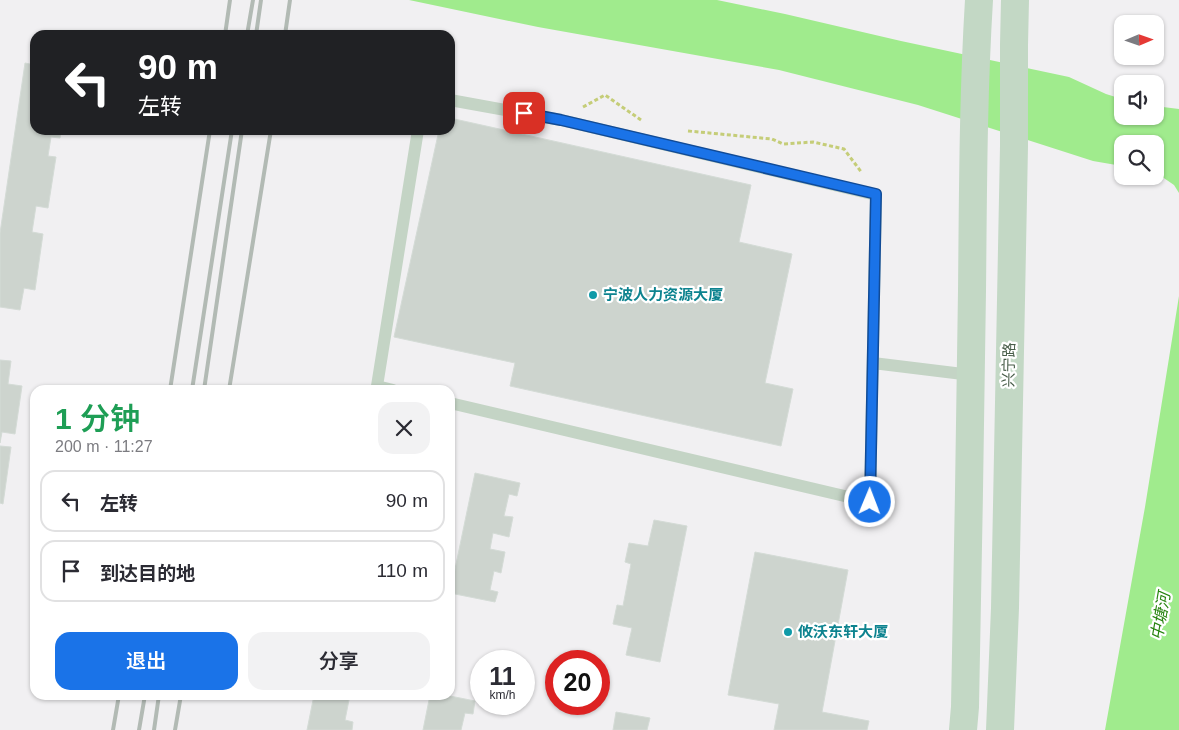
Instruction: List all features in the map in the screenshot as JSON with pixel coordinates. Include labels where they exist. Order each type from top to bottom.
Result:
[{"type":"main road","points":[[962,730],[965,707],[969,547],[974,136],[979,0]]},
{"type":"main road","name":"兴宁路","points":[[1000,730],[1005,608],[1015,0]]},
{"type":"lane","points":[[455,101],[561,120],[876,194],[870,502],[455,404]]},
{"type":"lane","points":[[377,385],[417,135]]},
{"type":"lane","points":[[873,363],[971,375]]},
{"type":"path","points":[[561,120],[605,95],[642,121]]},
{"type":"path","points":[[682,130],[772,139],[783,144],[813,142],[844,149],[876,194]]},
{"type":"water","points":[[409,0],[717,0],[1069,77],[1114,96],[1114,125],[1164,125],[1164,107],[1179,109],[1179,193],[1174,185],[1164,178],[1164,135],[1114,135],[1114,165],[1093,161],[918,105],[779,70],[538,27]]},
{"type":"water","name":"中塘河","points":[[1179,296],[1179,730],[1105,730],[1145,507]]},
{"type":"building","points":[[25,63],[30,64],[30,135],[60,135],[60,138],[51,137],[48,156],[56,157],[48,208],[36,206],[32,232],[43,234],[35,290],[24,288],[20,310],[0,307],[0,233]]},
{"type":"building","name":"宁波人力资源大厦","points":[[455,119],[751,185],[739,242],[792,254],[765,383],[793,389],[781,446],[510,386],[515,363],[394,337],[438,135],[455,135]]},
{"type":"building","points":[[0,360],[11,361],[8,384],[22,386],[15,434],[2,432],[0,443]]},
{"type":"building","points":[[0,446],[11,447],[3,504],[0,503]]},
{"type":"building","points":[[475,473],[520,483],[517,496],[509,494],[504,516],[513,517],[509,537],[493,533],[490,549],[505,552],[501,573],[494,571],[490,590],[498,592],[495,602],[455,594],[455,569]]},
{"type":"building","points":[[654,520],[687,526],[660,662],[626,655],[632,628],[613,624],[617,605],[623,606],[631,564],[625,562],[629,543],[648,546]]},
{"type":"building","name":"攸沃东轩大厦","points":[[755,552],[848,570],[822,712],[869,721],[867,730],[774,730],[779,704],[728,695]]},
{"type":"building","points":[[455,697],[470,700],[470,714],[465,713],[461,730],[423,730],[429,700],[455,700]]},
{"type":"building","points":[[313,700],[349,700],[345,720],[353,722],[352,730],[307,730]]},
{"type":"building","points":[[616,712],[650,718],[647,730],[613,730]]},
{"type":"railway","points":[[226,30],[230,0]]},
{"type":"railway","points":[[248,30],[253,0]]},
{"type":"railway","points":[[257,30],[261,0]]},
{"type":"railway","points":[[286,30],[290,0]]},
{"type":"railway","points":[[171,385],[209,135]]},
{"type":"railway","points":[[193,385],[231,135]]},
{"type":"railway","points":[[205,385],[241,135]]},
{"type":"railway","points":[[230,385],[270,135]]},
{"type":"railway","points":[[113,730],[118,700]]},
{"type":"railway","points":[[139,730],[144,700]]},
{"type":"railway","points":[[154,730],[158,700]]},
{"type":"railway","points":[[175,730],[180,700]]},
{"type":"place","name":"宁波人力资源大厦","points":[[593,295]]},
{"type":"place","name":"攸沃东轩大厦","points":[[788,632]]},
{"type":"route","points":[[524,113],[876,194],[870,502]]}]
